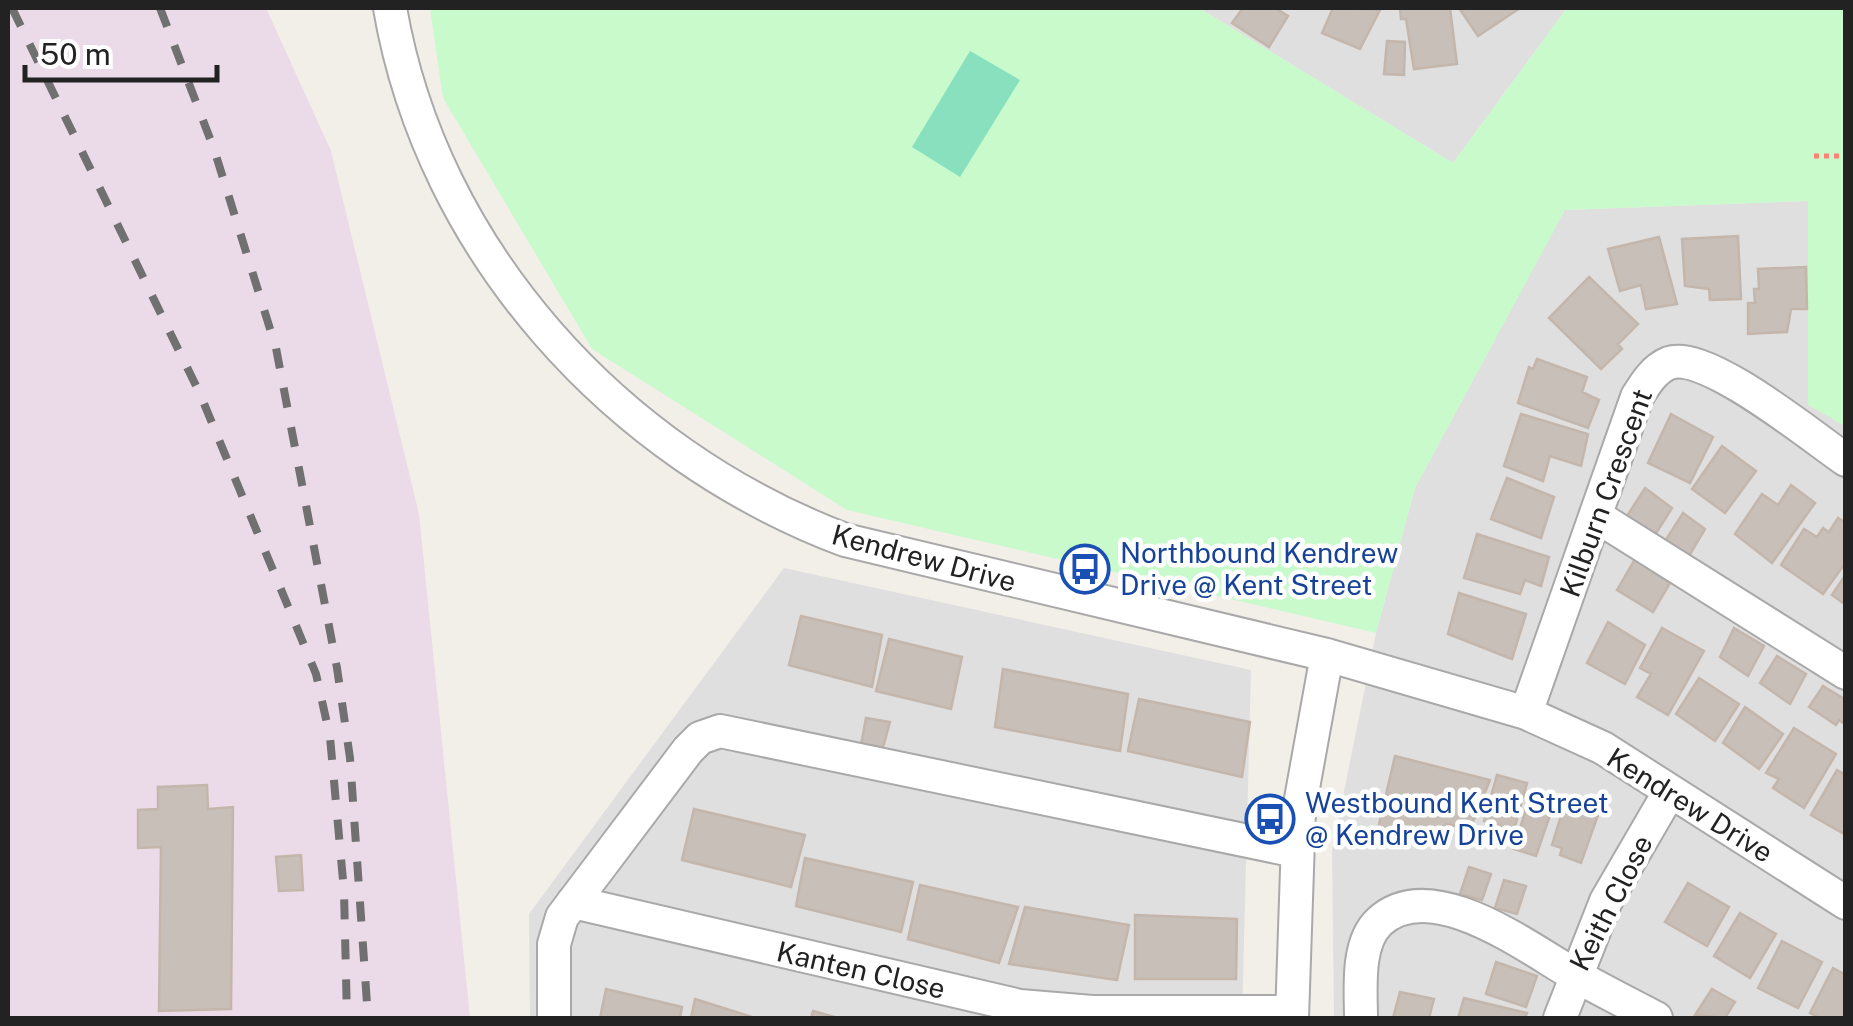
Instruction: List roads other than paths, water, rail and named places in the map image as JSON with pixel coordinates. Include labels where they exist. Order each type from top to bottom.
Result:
[{"type":"street","name":"Kendrew Drive","points":[[390,8],[412,95],[472,228],[515,292],[564,354],[665,445],[785,517],[845,540],[1327,655],[1526,713],[1603,748],[1846,903]]},
{"type":"street","name":"Kilburn Crescent","points":[[1526,713],[1637,397],[1646,381],[1670,363],[1686,361],[1719,374],[1846,460]]},
{"type":"street","points":[[1596,516],[1846,673]]},
{"type":"street","points":[[1292,1015],[1296,851],[1327,655]]},
{"type":"street","points":[[554,1018],[556,929],[572,902],[688,750],[700,738],[720,731],[1296,851]]},
{"type":"street","name":"Keith Close","points":[[1560,1018],[1574,974],[1606,901],[1670,791]]},
{"type":"street","name":"Kanten Close","points":[[572,902],[1020,1006],[1092,1012],[1292,1015]]},
{"type":"street","points":[[1361,1018],[1367,944],[1377,924],[1411,908],[1454,911],[1475,918],[1656,1018]]},
{"type":"railway","points":[[12,8],[200,394],[316,674],[330,737],[344,891],[347,1018]]},
{"type":"railway","points":[[160,8],[214,149],[276,348],[337,668],[350,758],[368,1018]]},
{"type":"place","name":"Northbound Kendrew Drive @ Kent Street","points":[[1085,569]]},
{"type":"place","name":"Westbound Kent Street @ Kendrew Drive","points":[[1270,819]]}]
